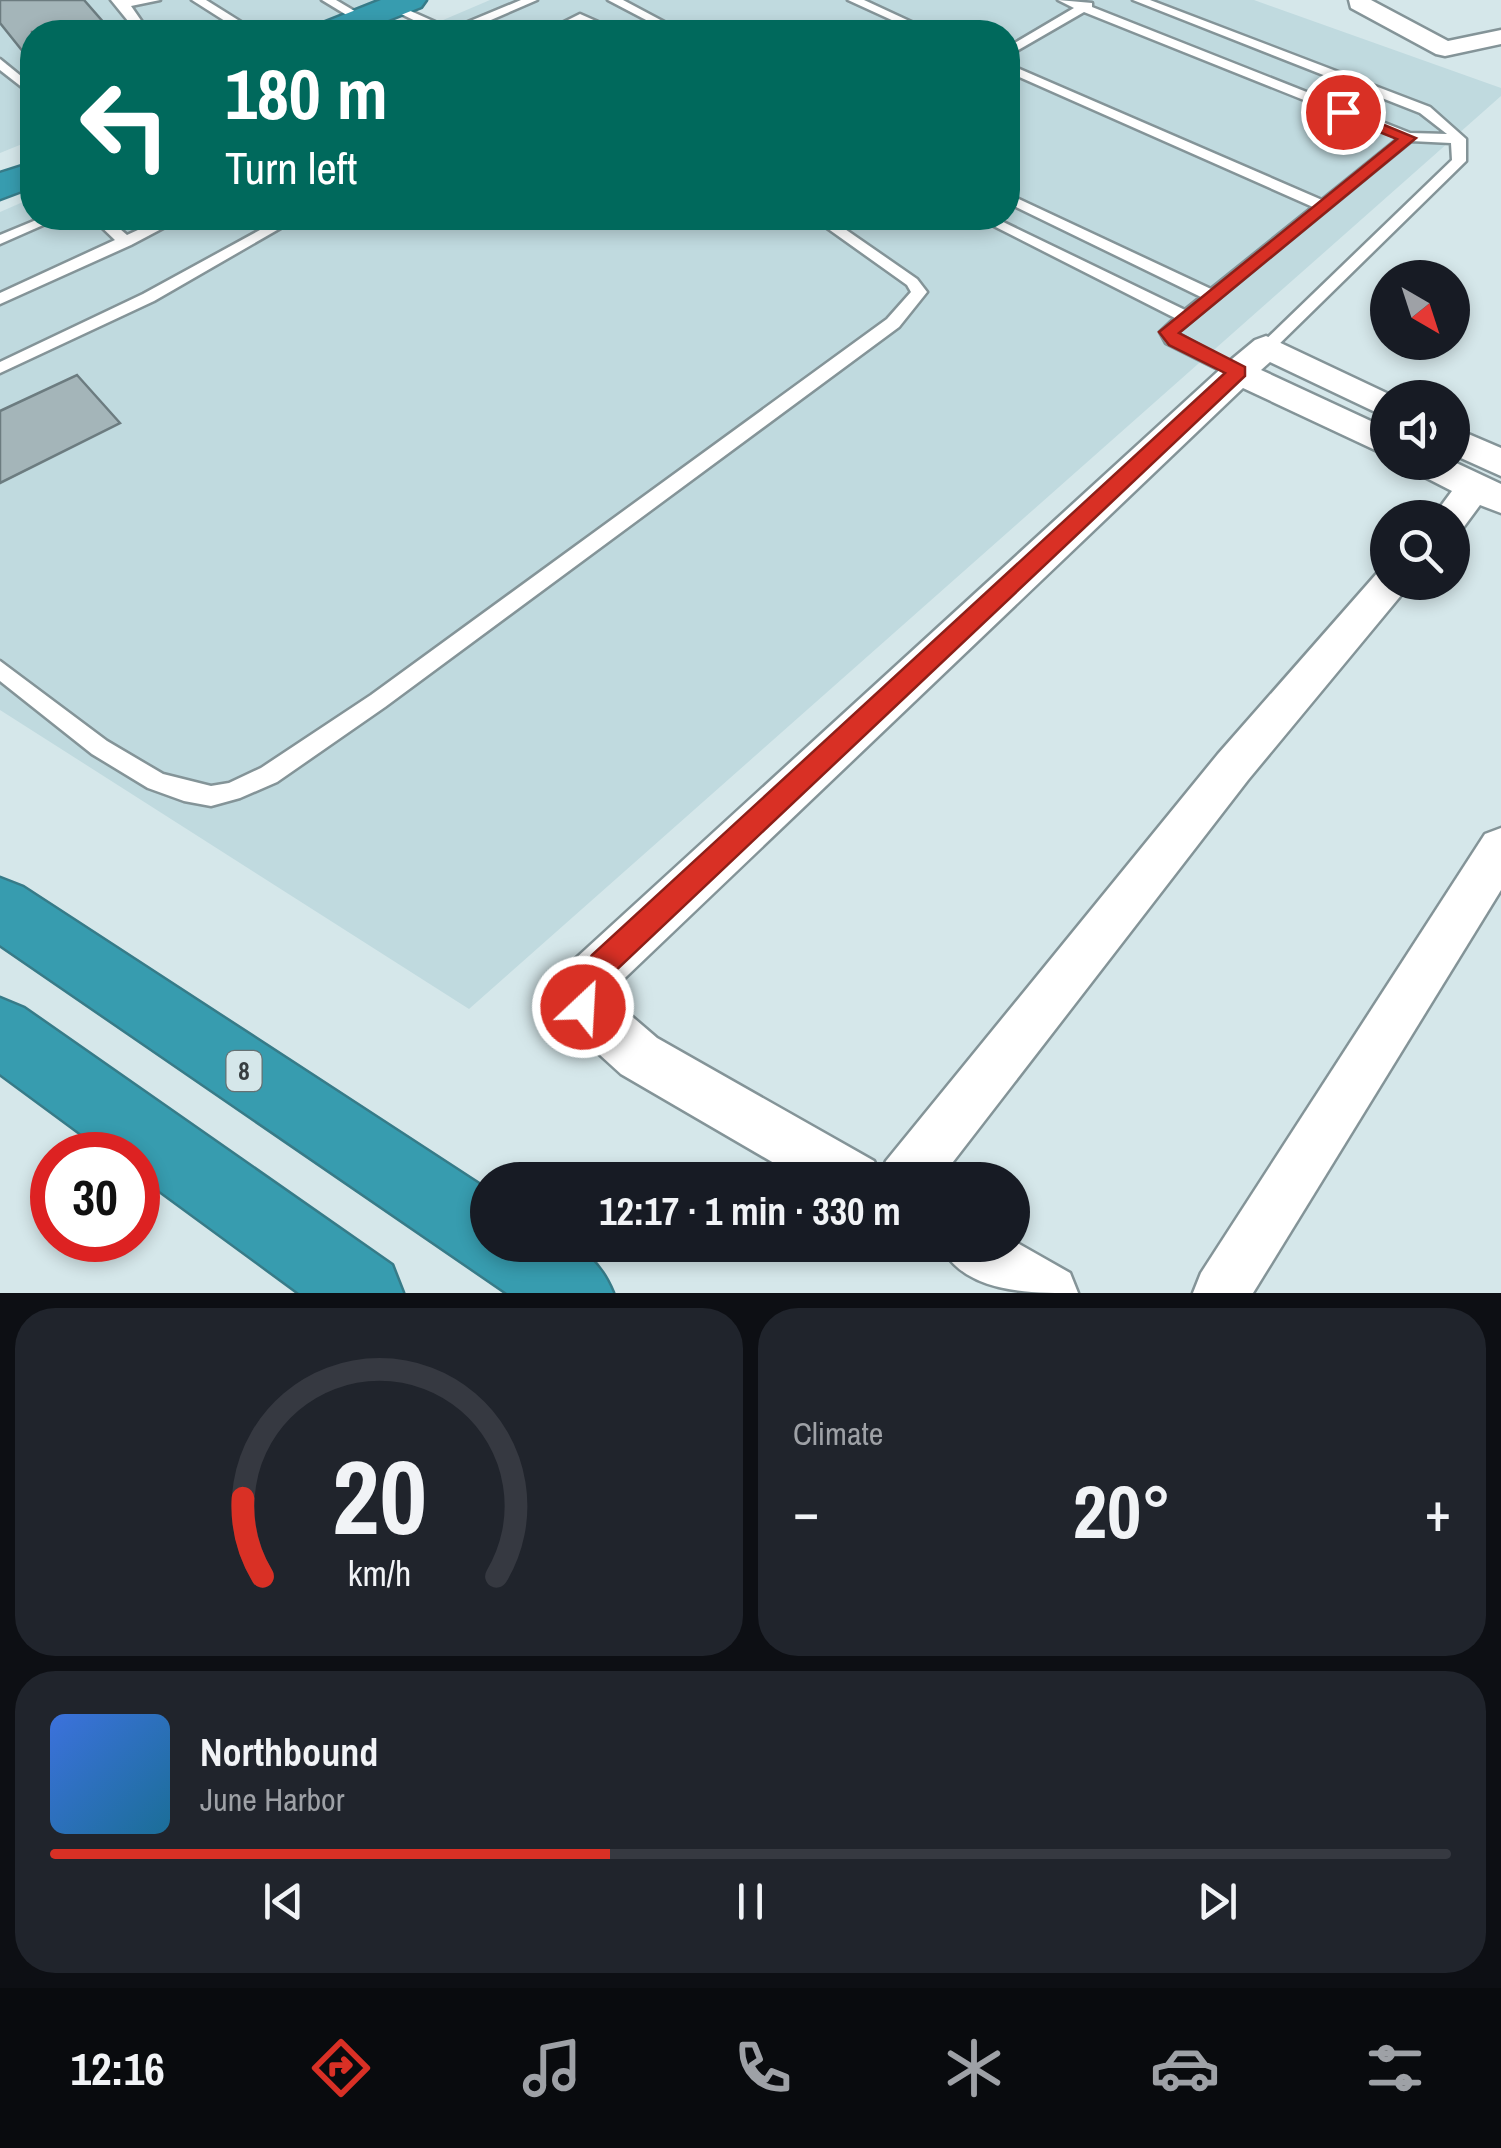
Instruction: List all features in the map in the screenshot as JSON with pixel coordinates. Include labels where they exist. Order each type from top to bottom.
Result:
[{"type":"highway","name":"8","points":[[0,908],[470,1223]]},
{"type":"highway","points":[[0,1032],[364,1293]]},
{"type":"highway","points":[[528,1262],[574,1293]]},
{"type":"street","points":[[1357,3],[1445,49],[1501,37]]},
{"type":"street","points":[[1252,359],[1370,401]]},
{"type":"street","points":[[1252,359],[1370,433]]},
{"type":"street","points":[[824,1162],[639,1056],[583,1007],[583,989],[602,965],[1252,359]]},
{"type":"street","points":[[1470,454],[1495,474]]},
{"type":"street","points":[[1470,470],[1495,474]]},
{"type":"street","points":[[1468,500],[1495,474]]},
{"type":"street","points":[[918,1162],[1233,766],[1377,600]]},
{"type":"street","points":[[1221,1293],[1501,849]]},
{"type":"street","points":[[997,1262],[1050,1293]]},
{"type":"lane","points":[[119,1],[154,0]]},
{"type":"lane","points":[[198,0],[230,20]]},
{"type":"lane","points":[[328,0],[398,14]]},
{"type":"lane","points":[[483,20],[532,0]]},
{"type":"lane","points":[[614,0],[653,20]]},
{"type":"lane","points":[[854,0],[900,20]]},
{"type":"lane","points":[[1064,0],[1408,138],[1459,139]]},
{"type":"lane","points":[[1020,45],[1098,0]]},
{"type":"lane","points":[[1139,0],[1424,110],[1446,124],[1459,139],[1459,162],[1252,359],[1168,335],[1408,138]]},
{"type":"lane","points":[[0,63],[20,80]]},
{"type":"lane","points":[[1020,73],[1324,206]]},
{"type":"lane","points":[[1020,204],[1212,296]]},
{"type":"lane","points":[[0,240],[24,230]]},
{"type":"lane","points":[[112,230],[126,242]]},
{"type":"lane","points":[[0,299],[150,230]]},
{"type":"lane","points":[[0,368],[56,344],[221,260],[271,230]]},
{"type":"lane","points":[[0,669],[126,764],[170,788],[214,797],[269,776],[893,323],[919,292],[912,282],[837,230]]},
{"type":"lane","points":[[1009,230],[1185,318]]},
{"type":"shaded area","points":[[0,0],[380,0],[329,20],[20,20],[20,145],[0,153]]},
{"type":"shaded area","points":[[490,0],[1254,0],[1501,88],[1501,96],[469,1009],[0,710],[0,212],[20,203],[20,230],[1020,230],[1020,20],[443,20]]},
{"type":"building","points":[[0,0],[84,0],[102,20],[20,20],[20,48],[0,23]]},
{"type":"building","points":[[77,375],[120,423],[0,483],[0,411]]},
{"type":"route","points":[[583,1007],[580,995],[602,965],[1238,372],[1170,338],[1168,332],[1408,138],[1343,112]]}]
